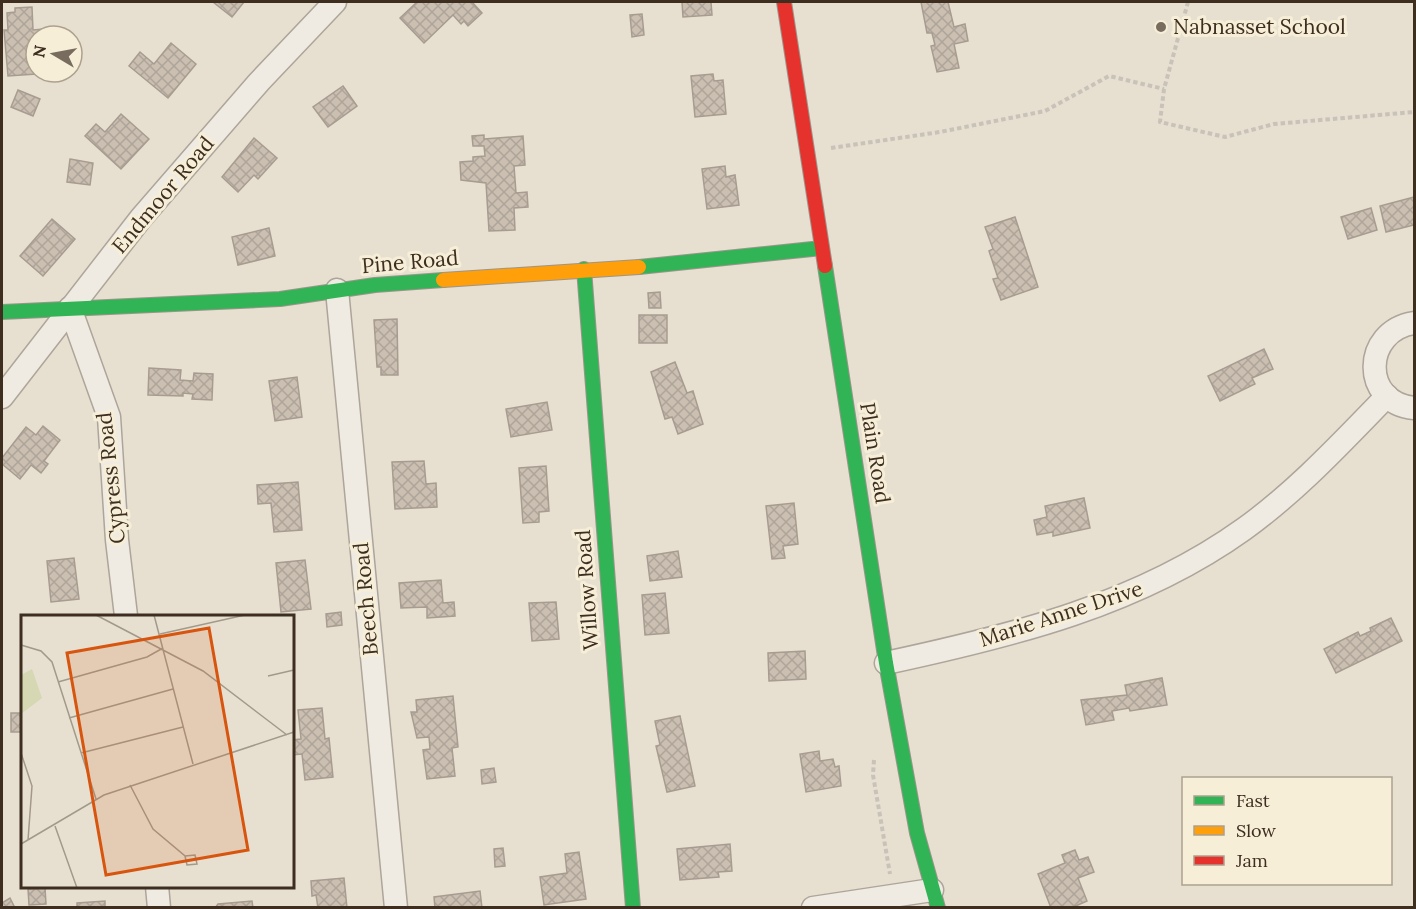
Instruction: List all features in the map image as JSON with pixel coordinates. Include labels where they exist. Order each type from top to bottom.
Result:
[{"type":"street","name":"Endmoor Road","points":[[2,397],[70,308],[203,147],[335,2]]},
{"type":"street","name":"Plain Road","points":[[784,2],[886,663],[916,833],[935,899]]},
{"type":"street","name":"Pine Road","points":[[2,312],[280,299],[375,285],[584,269],[688,264],[822,248]]},
{"type":"street","name":"Willow Road","points":[[584,269],[633,908]]},
{"type":"street","name":"Beech Road","points":[[337,290],[396,908]]},
{"type":"street","name":"Cypress Road","points":[[70,308],[109,417],[126,615]]},
{"type":"street","points":[[1414,323],[1389,333],[1378,347],[1375,373],[1381,390],[1387,396],[1402,406],[1414,408]]},
{"type":"street","name":"Marie Anne Drive","points":[[886,663],[974,644],[1052,621],[1122,598],[1175,573],[1215,549],[1273,506],[1387,396]]},
{"type":"street","points":[[157,888],[159,908]]},
{"type":"street","points":[[813,908],[935,899]]},
{"type":"path","points":[[1188,2],[1164,89],[1160,122],[1225,137],[1274,124],[1414,112]]},
{"type":"path","points":[[807,151],[940,132],[1045,111],[1109,76],[1164,89]]},
{"type":"building","points":[[213,2],[244,2],[232,17]]},
{"type":"building","points":[[417,2],[472,2],[482,13],[468,26],[464,21],[461,24],[453,15],[424,43],[400,18]]},
{"type":"building","points":[[682,2],[711,2],[712,15],[683,17]]},
{"type":"building","points":[[921,2],[948,2],[954,27],[965,24],[968,41],[954,44],[959,68],[937,72],[931,46],[935,45],[932,33],[927,33]]},
{"type":"building","points":[[32,7],[33,24],[24,24],[24,75],[8,76],[4,30],[8,30],[7,13],[15,12],[15,8]]},
{"type":"building","points":[[642,14],[644,35],[632,37],[630,15]]},
{"type":"building","points":[[171,43],[196,64],[168,98],[129,66],[140,52],[154,64]]},
{"type":"building","points":[[713,74],[714,81],[723,80],[726,114],[695,117],[691,76]]},
{"type":"building","points":[[343,86],[357,106],[328,127],[313,107]]},
{"type":"building","points":[[18,90],[40,99],[33,116],[11,107]]},
{"type":"building","points":[[121,114],[149,139],[121,169],[85,136],[96,124],[105,132]]},
{"type":"building","points":[[484,135],[484,139],[523,136],[525,165],[514,166],[516,193],[527,192],[528,207],[514,208],[515,230],[489,231],[486,183],[461,180],[460,162],[473,161],[473,157],[485,156],[484,146],[473,146],[472,136]]},
{"type":"building","points":[[254,138],[277,158],[258,179],[254,175],[238,192],[222,177]]},
{"type":"building","points":[[70,159],[93,163],[90,185],[67,182]]},
{"type":"building","points":[[725,166],[726,177],[735,175],[739,205],[707,209],[702,169]]},
{"type":"building","points":[[1414,197],[1414,225],[1386,232],[1380,206]]},
{"type":"building","points":[[1371,208],[1377,230],[1348,239],[1341,217]]},
{"type":"building","points":[[1015,217],[1038,287],[1001,300],[993,279],[998,278],[989,251],[993,249],[985,227]]},
{"type":"building","points":[[52,219],[75,239],[43,276],[20,256]]},
{"type":"building","points":[[269,228],[275,256],[238,265],[232,237]]},
{"type":"building","points":[[660,292],[661,308],[649,308],[648,293]]},
{"type":"building","points":[[639,315],[667,315],[667,343],[639,343]]},
{"type":"building","points":[[397,319],[398,375],[381,375],[381,367],[377,367],[374,320]]},
{"type":"building","points":[[1264,349],[1273,369],[1252,378],[1255,384],[1220,401],[1208,376]]},
{"type":"building","points":[[675,362],[687,393],[693,391],[703,424],[678,434],[672,417],[665,419],[651,372]]},
{"type":"building","points":[[149,368],[181,370],[180,380],[193,381],[194,373],[213,374],[212,400],[192,399],[193,394],[183,393],[183,396],[148,395]]},
{"type":"building","points":[[297,377],[302,417],[275,421],[269,381]]},
{"type":"building","points":[[547,402],[552,430],[511,437],[506,409]]},
{"type":"building","points":[[43,426],[60,440],[44,461],[48,464],[41,473],[31,465],[20,479],[2,464],[2,458],[26,427],[36,435]]},
{"type":"building","points":[[424,461],[426,484],[436,483],[437,507],[395,509],[392,462]]},
{"type":"building","points":[[546,466],[549,511],[539,512],[539,522],[523,523],[519,468]]},
{"type":"building","points":[[298,482],[302,530],[274,532],[271,503],[258,504],[257,485]]},
{"type":"building","points":[[1084,498],[1090,528],[1053,536],[1053,532],[1037,535],[1034,520],[1047,517],[1045,506]]},
{"type":"building","points":[[794,503],[798,544],[783,546],[785,558],[772,559],[766,506]]},
{"type":"building","points":[[678,551],[682,577],[650,581],[647,556]]},
{"type":"building","points":[[74,558],[79,599],[51,602],[47,561]]},
{"type":"building","points":[[305,560],[311,609],[281,612],[276,563]]},
{"type":"building","points":[[441,580],[443,603],[454,602],[455,616],[427,618],[427,607],[401,608],[399,583]]},
{"type":"building","points":[[665,593],[669,633],[645,635],[642,595]]},
{"type":"building","points":[[556,602],[559,639],[532,641],[529,603]]},
{"type":"building","points":[[341,612],[342,625],[327,627],[326,614]]},
{"type":"building","points":[[1391,618],[1402,641],[1336,673],[1324,649],[1358,632],[1360,636],[1371,631],[1370,628]]},
{"type":"building","points":[[805,651],[806,679],[769,681],[768,653]]},
{"type":"building","points":[[1162,678],[1167,705],[1130,711],[1129,708],[1112,711],[1114,720],[1086,725],[1081,700],[1127,695],[1125,685]]},
{"type":"building","points":[[453,696],[458,747],[452,748],[455,776],[427,779],[423,750],[430,749],[429,737],[417,738],[411,712],[417,712],[416,700]]},
{"type":"building","points":[[322,708],[325,739],[329,738],[333,777],[305,780],[302,754],[294,755],[294,740],[301,739],[298,710]]},
{"type":"building","points":[[11,713],[21,713],[21,732],[11,732]]},
{"type":"building","points":[[680,716],[695,786],[667,792],[656,746],[660,745],[655,721]]},
{"type":"building","points":[[819,751],[820,761],[833,759],[835,767],[839,766],[841,786],[806,792],[800,754]]},
{"type":"building","points":[[494,768],[496,782],[482,784],[481,770]]},
{"type":"building","points":[[730,844],[732,871],[718,872],[719,877],[680,880],[677,849]]},
{"type":"building","points":[[503,848],[505,866],[495,867],[494,849]]},
{"type":"building","points":[[1075,850],[1079,860],[1088,857],[1094,872],[1078,878],[1087,901],[1071,908],[1051,908],[1038,874],[1065,863],[1062,855]]},
{"type":"building","points":[[579,852],[586,899],[544,905],[540,877],[567,873],[565,854]]},
{"type":"building","points":[[344,878],[347,908],[318,908],[316,895],[312,896],[311,881]]},
{"type":"building","points":[[45,888],[46,904],[29,905],[28,889]]},
{"type":"building","points":[[480,891],[482,908],[435,908],[434,897]]},
{"type":"building","points":[[10,898],[15,908],[2,908],[2,903]]},
{"type":"building","points":[[105,901],[105,908],[77,908],[77,903]]},
{"type":"building","points":[[252,901],[253,908],[215,908],[218,904]]},
{"type":"traffic: fast","points":[[639,267],[822,248]]},
{"type":"traffic: fast","points":[[825,266],[886,663],[917,833],[938,908]]},
{"type":"traffic: fast","points":[[584,269],[633,908]]},
{"type":"traffic: fast","points":[[2,312],[280,299],[375,285],[443,280]]},
{"type":"traffic: slow","points":[[443,280],[639,267]]},
{"type":"traffic: jam","points":[[784,2],[825,266]]},
{"type":"place","name":"Nabnasset School","points":[[1161,27]]}]
